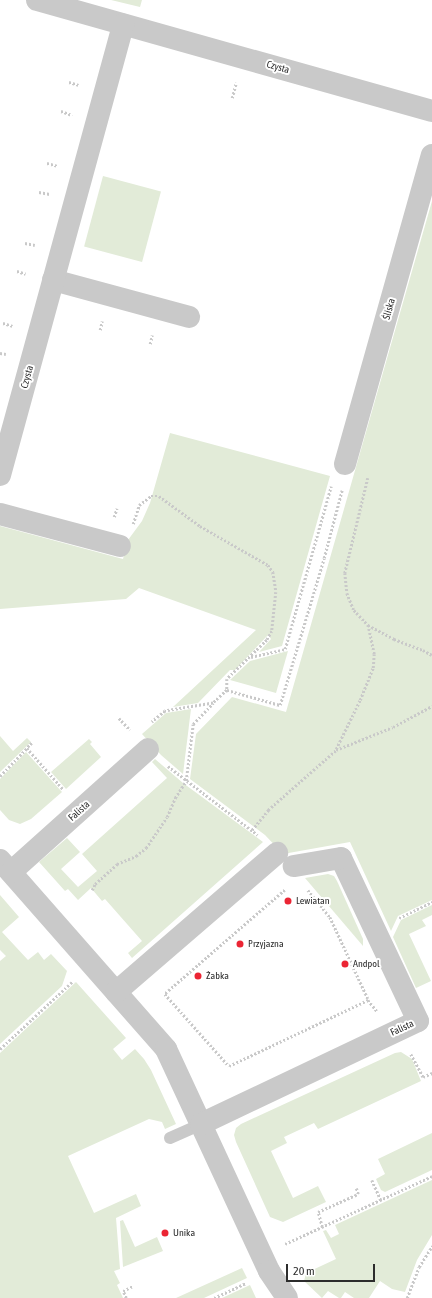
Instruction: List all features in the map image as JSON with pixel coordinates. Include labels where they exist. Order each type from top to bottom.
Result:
[{"type":"street","name":"Czysta","points":[[36,0],[432,111]]},
{"type":"street","name":"Czysta","points":[[0,475],[123,24]]},
{"type":"street","name":"Śliska","points":[[345,464],[432,155]]},
{"type":"street","points":[[53,280],[189,317]]},
{"type":"street","points":[[0,514],[120,546]]},
{"type":"street","name":"Falista","points":[[148,749],[5,866],[166,1049],[269,1271],[287,1298]]},
{"type":"street","points":[[116,992],[277,853]]},
{"type":"street","name":"Falista","points":[[201,1124],[418,1021],[341,858],[294,866]]},
{"type":"lane","points":[[170,1138],[201,1124]]},
{"type":"path","points":[[69,82],[75,84]]},
{"type":"path","points":[[232,98],[234,90]]},
{"type":"path","points":[[61,112],[67,113]]},
{"type":"path","points":[[47,163],[53,165]]},
{"type":"path","points":[[39,192],[45,193]]},
{"type":"path","points":[[25,243],[32,244]]},
{"type":"path","points":[[17,271],[24,273]]},
{"type":"path","points":[[3,323],[10,325]]},
{"type":"path","points":[[227,690],[280,705],[324,558],[346,475],[345,464]]},
{"type":"path","points":[[369,474],[345,573],[347,593],[354,610],[368,625],[394,639],[432,655]]},
{"type":"path","points":[[251,657],[285,650],[332,485]]},
{"type":"path","points":[[92,890],[95,884],[117,864],[136,856],[146,848],[167,817],[175,798],[186,781],[193,724],[227,690],[228,679],[268,640],[272,631],[276,592],[273,572],[268,565],[200,526],[159,496],[151,496],[139,505],[128,538],[120,546]]},
{"type":"path","points":[[336,750],[360,700],[373,668],[374,654],[368,625]]},
{"type":"path","points":[[152,721],[165,711],[213,703]]},
{"type":"path","points":[[252,830],[268,810],[336,750],[393,727],[432,706]]},
{"type":"path","points":[[120,718],[132,731]]},
{"type":"path","points":[[0,776],[32,743]]},
{"type":"path","points":[[27,748],[47,772]]},
{"type":"path","points":[[288,888],[165,994],[229,1066],[368,1000],[370,1005],[376,1009],[394,1050],[410,1052],[423,1077],[432,1073]]},
{"type":"path","points":[[385,949],[399,917],[432,902]]},
{"type":"path","points":[[0,1049],[91,964]]},
{"type":"path","points":[[214,1298],[269,1271],[279,1246],[432,1176]]},
{"type":"path","points":[[372,1180],[381,1200]]},
{"type":"path","points":[[322,1227],[318,1212],[358,1194],[356,1188]]},
{"type":"path","points":[[407,1298],[419,1267],[432,1246]]},
{"type":"path","points":[[126,1298],[123,1291],[134,1286]]},
{"type":"green space","points":[[111,0],[142,0],[140,7]]},
{"type":"green space","points":[[103,176],[161,192],[142,262],[84,247]]},
{"type":"green space","points":[[432,201],[432,900],[398,916],[391,931],[350,842],[283,854],[265,835],[190,779],[196,734],[232,697],[286,712]]},
{"type":"green space","points":[[170,433],[330,476],[282,646],[259,652],[271,639],[268,635],[235,670],[230,670],[198,703],[173,707],[256,630],[139,588],[126,599],[0,609],[0,526],[123,559],[128,540],[142,521],[150,503]]},
{"type":"green space","points":[[288,651],[276,693],[230,680],[250,661]]},
{"type":"green space","points":[[191,709],[183,774],[161,755],[142,734],[166,713]]},
{"type":"green space","points":[[0,736],[13,751],[27,738],[31,742],[0,772]]},
{"type":"green space","points":[[89,739],[92,742],[90,744],[101,757],[66,789],[51,772]]},
{"type":"green space","points":[[26,752],[62,792],[31,819],[20,824],[9,820],[0,810],[0,779]]},
{"type":"green space","points":[[155,759],[183,783],[263,842],[132,958],[128,953],[142,941],[105,899],[102,901],[91,888],[78,900],[68,889],[65,891],[39,862],[67,838],[80,852],[61,869],[78,887],[97,871],[82,854],[167,778],[152,762]]},
{"type":"green space","points":[[328,874],[334,876],[337,881],[363,939],[363,946],[305,878]]},
{"type":"green space","points":[[0,895],[19,917],[2,932],[28,960],[38,952],[44,960],[51,954],[67,971],[62,986],[0,1044],[0,961],[6,956],[0,950]]},
{"type":"green space","points":[[432,905],[432,915],[422,920],[426,926],[409,934],[431,981],[416,988],[393,937],[401,920]]},
{"type":"green space","points":[[76,982],[126,1038],[113,1049],[122,1060],[135,1049],[144,1059],[151,1070],[176,1124],[165,1129],[162,1122],[149,1119],[68,1156],[94,1213],[136,1194],[141,1206],[116,1218],[120,1269],[114,1271],[120,1283],[117,1285],[123,1298],[0,1298],[0,1053]]},
{"type":"green space","points":[[401,1052],[412,1059],[421,1081],[318,1129],[314,1123],[284,1137],[287,1143],[271,1151],[293,1198],[318,1186],[326,1202],[283,1222],[270,1217],[236,1142],[234,1135],[236,1128],[241,1124],[395,1053]]},
{"type":"green space","points":[[432,1133],[432,1170],[385,1192],[381,1190],[376,1179],[385,1174],[378,1159]]},
{"type":"green space","points":[[432,1180],[432,1235],[417,1260],[405,1292],[392,1289],[380,1281],[369,1298],[354,1298],[345,1292],[341,1298],[339,1298],[328,1291],[322,1298],[304,1281],[306,1273],[336,1259],[323,1231],[326,1230],[331,1238],[339,1234],[335,1225]]},
{"type":"green space","points":[[123,1220],[135,1247],[157,1237],[163,1251],[123,1267],[120,1221]]},
{"type":"green space","points":[[242,1268],[247,1278],[204,1298],[176,1298]]},
{"type":"green space","points":[[250,1285],[256,1298],[222,1298]]},
{"type":"place","name":"Lewiatan","points":[[288,901]]},
{"type":"place","name":"Przyjazna","points":[[240,944]]},
{"type":"place","name":"Andpol","points":[[345,964]]},
{"type":"place","name":"Żabka","points":[[198,976]]},
{"type":"place","name":"Unika","points":[[165,1233]]}]
